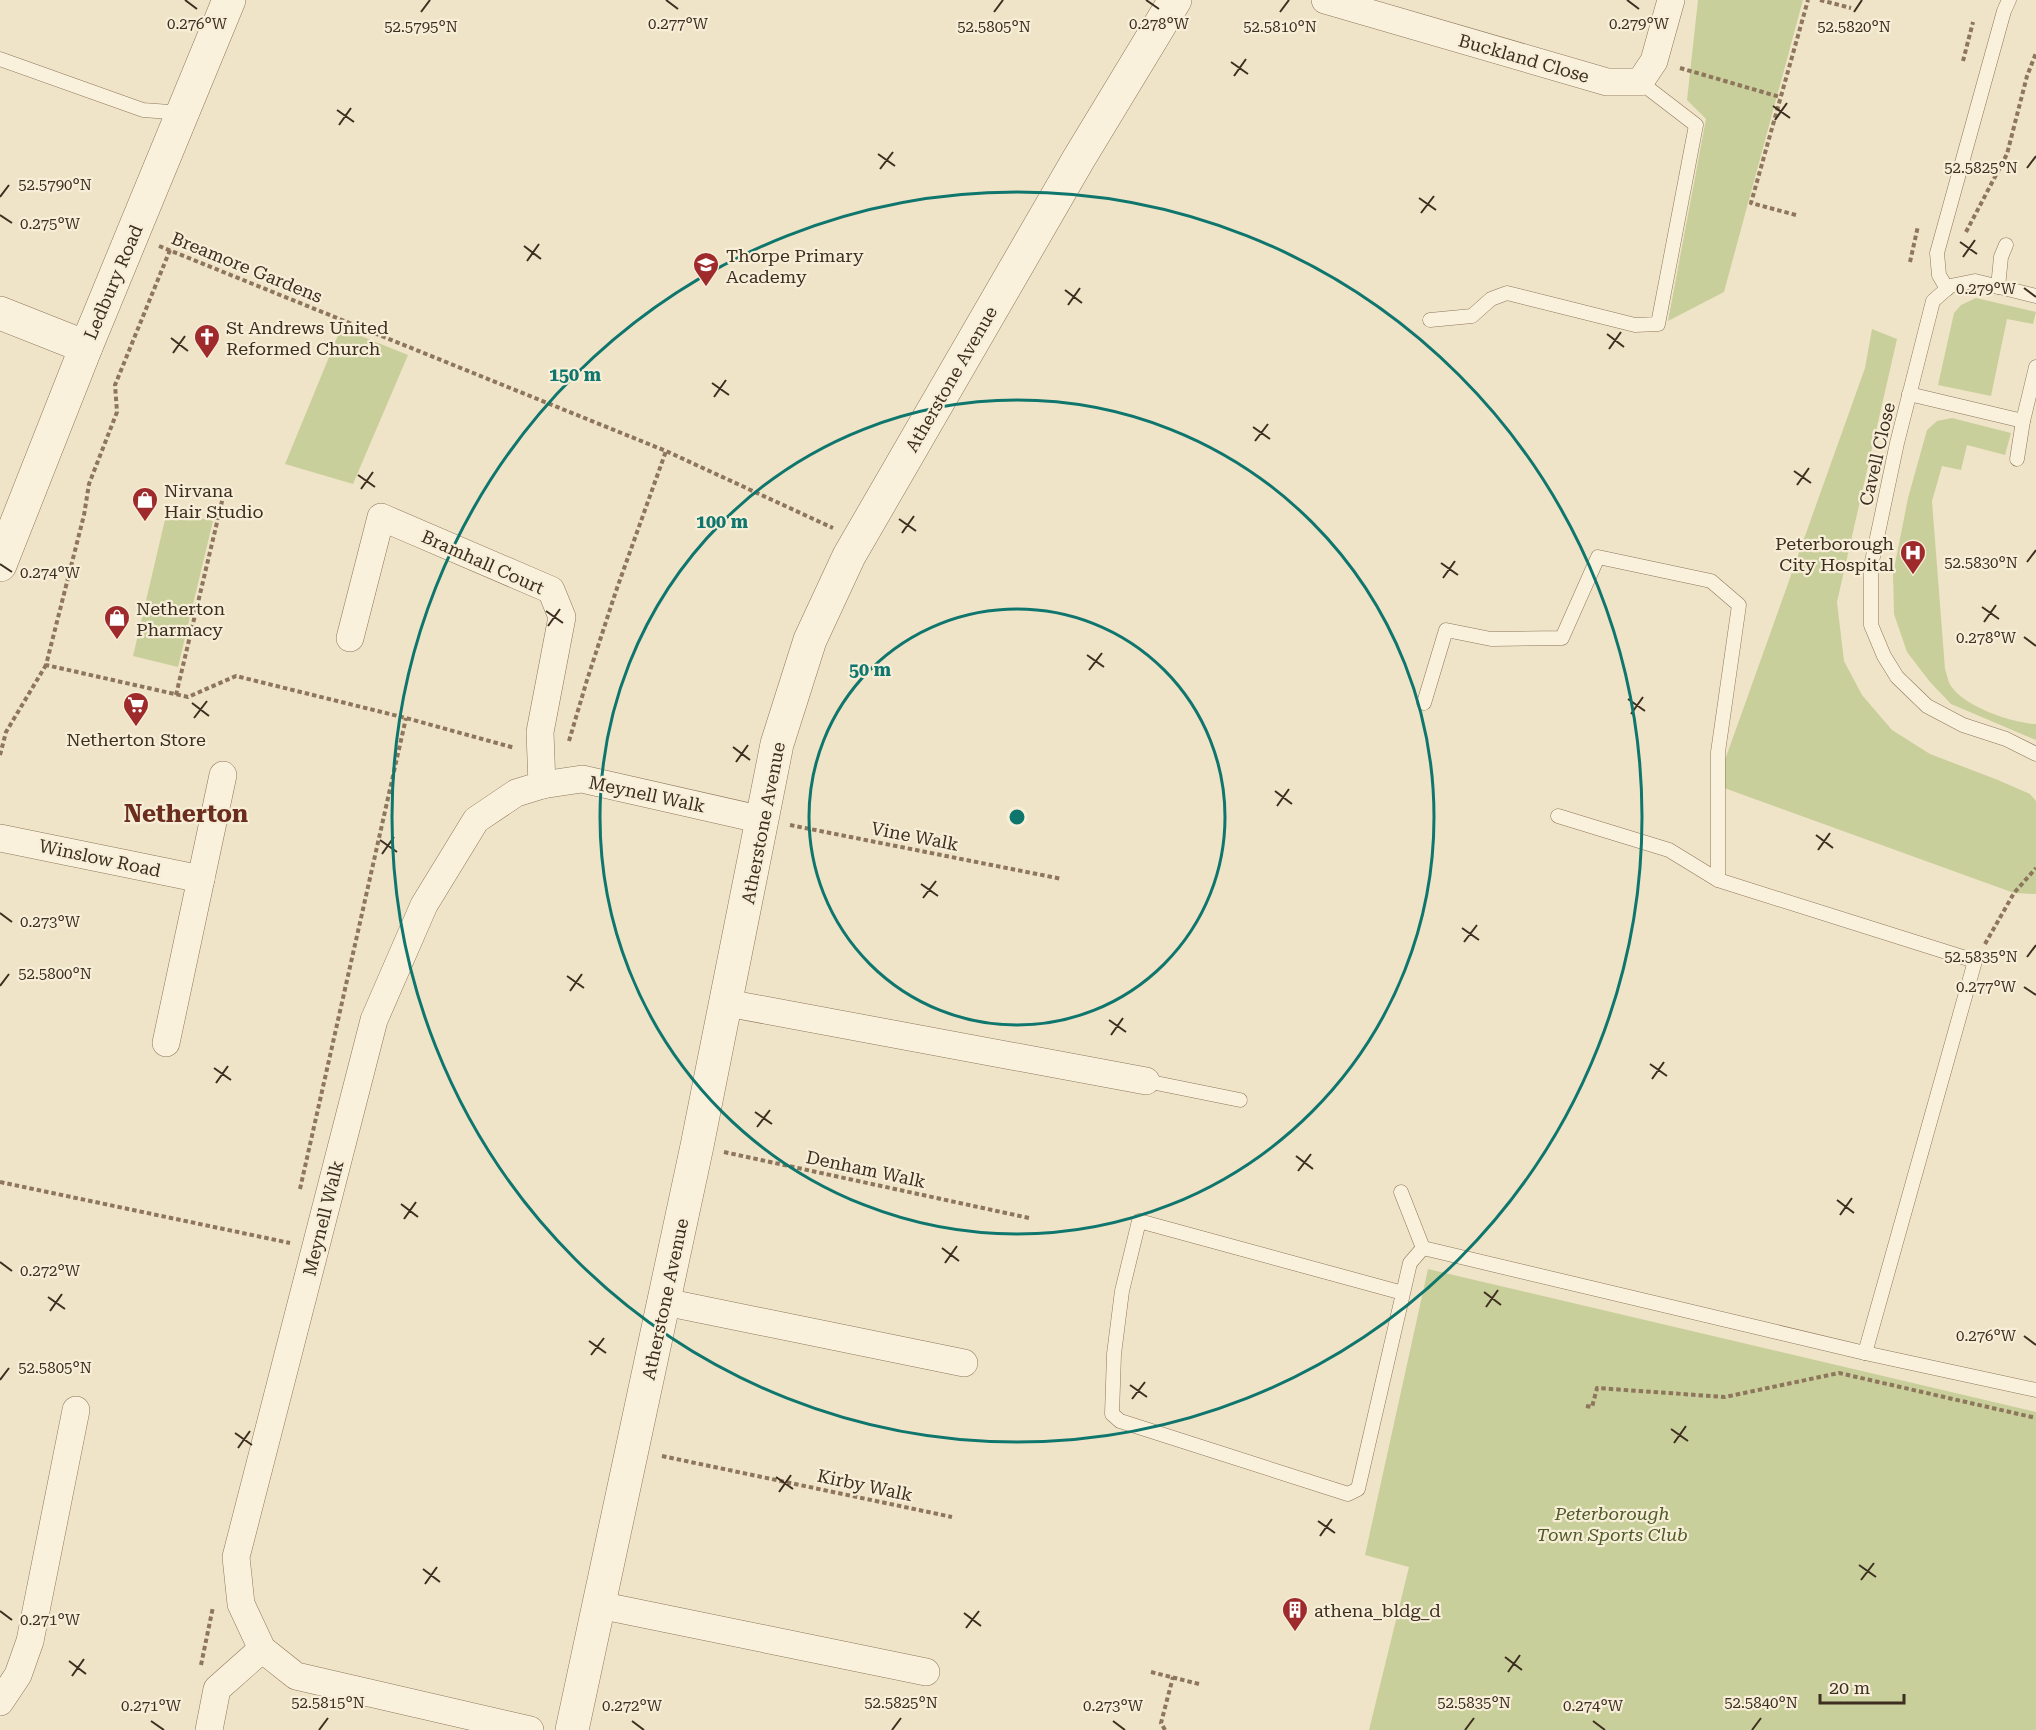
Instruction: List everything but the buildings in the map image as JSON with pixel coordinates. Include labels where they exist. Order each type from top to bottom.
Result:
[{"type":"street","name":"Ledbury Road","points":[[0,565],[86,347],[229,0]]},
{"type":"street","name":"Atherstone Avenue","points":[[572,1730],[665,1302],[727,1003],[777,744],[795,683],[810,640],[849,556],[1072,170],[1175,0]]},
{"type":"street","name":"Buckland Close","points":[[1325,0],[1607,82],[1647,71]]},
{"type":"street","points":[[1647,71],[1671,0]]},
{"type":"street","points":[[0,313],[86,347]]},
{"type":"street","name":"Bramhall Court","points":[[351,638],[381,517],[551,590],[562,617],[540,732],[542,785]]},
{"type":"street","points":[[166,1043],[223,775]]},
{"type":"street","name":"Meynell Walk","points":[[530,1730],[296,1676],[262,1648],[241,1604],[236,1557],[315,1248],[374,1020],[424,905],[476,820],[516,794],[542,785],[582,779],[763,820]]},
{"type":"street","name":"Winslow Road","points":[[0,838],[201,879]]},
{"type":"street","points":[[727,1003],[1146,1081]]},
{"type":"street","points":[[665,1302],[964,1363]]},
{"type":"street","points":[[0,1702],[18,1675],[30,1641],[76,1410]]},
{"type":"street","points":[[599,1605],[926,1672]]},
{"type":"street","points":[[209,1730],[217,1689],[262,1648]]},
{"type":"lane","points":[[2009,0],[1937,253],[1939,275],[1947,289],[1950,286],[1975,281],[2036,296]]},
{"type":"lane","points":[[0,59],[143,110],[183,113]]},
{"type":"lane","points":[[1430,320],[1472,316],[1491,299],[1508,293],[1635,325],[1659,324],[1696,125],[1647,71]]},
{"type":"lane","points":[[1998,287],[2001,257],[2006,245]]},
{"type":"lane","name":"Cavell Close","points":[[1947,289],[1933,301],[1894,454],[1871,566],[1871,625],[1884,656],[1898,677],[1927,706],[1964,725],[2006,739],[2036,754]]},
{"type":"lane","points":[[2017,459],[2036,367]]},
{"type":"lane","name":"Cavell Close","points":[[1909,394],[2024,421]]},
{"type":"lane","points":[[1424,704],[1446,630],[1491,639],[1563,638],[1598,557],[1711,581],[1739,605],[1718,752],[1718,880]]},
{"type":"lane","points":[[1558,816],[1669,850],[1718,880],[1975,961],[1865,1353]]},
{"type":"lane","points":[[1146,1081],[1240,1100]]},
{"type":"lane","points":[[1401,1192],[1423,1248]]},
{"type":"lane","points":[[1403,1293],[1139,1221],[1122,1291],[1114,1354],[1112,1414],[1119,1421],[1348,1494],[1358,1489],[1410,1263],[1423,1248]]},
{"type":"lane","points":[[1423,1248],[1865,1353],[2036,1390]]},
{"type":"path","points":[[1796,215],[1751,203],[1808,0]]},
{"type":"path","points":[[1820,0],[1851,8]]},
{"type":"path","points":[[1963,61],[1973,22]]},
{"type":"path","points":[[1963,238],[2007,154],[2036,53]]},
{"type":"path","points":[[1647,71],[1780,97]]},
{"type":"path","points":[[1910,262],[1918,226]]},
{"type":"path","name":"Breamore Gardens","points":[[153,244],[666,451],[843,533]]},
{"type":"path","points":[[0,755],[6,732],[46,665],[84,515],[89,483],[117,412],[114,385],[170,250]]},
{"type":"path","points":[[568,749],[587,680],[666,451]]},
{"type":"path","points":[[176,695],[224,493]]},
{"type":"path","points":[[46,665],[188,697],[236,676],[540,754]]},
{"type":"path","name":"Vine Walk","points":[[763,820],[1062,879]]},
{"type":"path","points":[[1975,961],[2014,893],[2036,868]]},
{"type":"path","name":"Denham Walk","points":[[697,1146],[1029,1218]]},
{"type":"path","points":[[0,1182],[315,1248]]},
{"type":"path","points":[[1586,1406],[1592,1407],[1597,1388],[1725,1397],[1839,1373],[2036,1418]]},
{"type":"path","name":"Kirby Walk","points":[[632,1450],[952,1517]]},
{"type":"path","points":[[1151,1672],[1199,1684]]},
{"type":"path","points":[[1165,1730],[1161,1723],[1173,1677]]},
{"type":"green space","points":[[1698,0],[1803,0],[1724,292],[1668,321],[1706,119],[1687,100]]},
{"type":"green space","points":[[1976,298],[2036,312],[2033,324],[2007,319],[1991,396],[1938,385],[1954,313],[1961,305]]},
{"type":"green space","points":[[341,328],[408,355],[353,484],[285,464]]},
{"type":"green space","points":[[1872,329],[1897,339],[1837,602],[1844,661],[1862,695],[1892,730],[1930,754],[2030,794],[2036,801],[2036,894],[2014,893],[1716,785],[1865,368]]},
{"type":"green space","points":[[1952,418],[2011,433],[2005,455],[1967,445],[1961,470],[1942,466],[1932,501],[1945,669],[1951,686],[1967,701],[2002,717],[2036,724],[2036,740],[1951,704],[1930,682],[1907,652],[1894,614],[1893,574],[1908,498],[1927,430],[1937,421]]},
{"type":"green space","points":[[167,511],[213,521],[178,667],[133,656]]},
{"type":"green space","name":"Peterborough Town Sports Club","points":[[1428,1269],[2036,1412],[2036,1730],[1369,1730],[1409,1567],[1365,1555]]},
{"type":"place","name":"Thorpe Primary Academy","points":[[706,288]]},
{"type":"place","name":"St Andrews United Reformed Church","points":[[207,360]]},
{"type":"place","name":"Nirvana Hair Studio","points":[[145,523]]},
{"type":"place","name":"Peterborough City Hospital","points":[[1913,576]]},
{"type":"place","name":"Netherton Pharmacy","points":[[117,641]]},
{"type":"place","name":"Netherton Store","points":[[136,728]]},
{"type":"place","name":"athena_bldg_d","points":[[1295,1633]]},
{"type":"district","name":"Netherton","points":[[186,814]]}]
